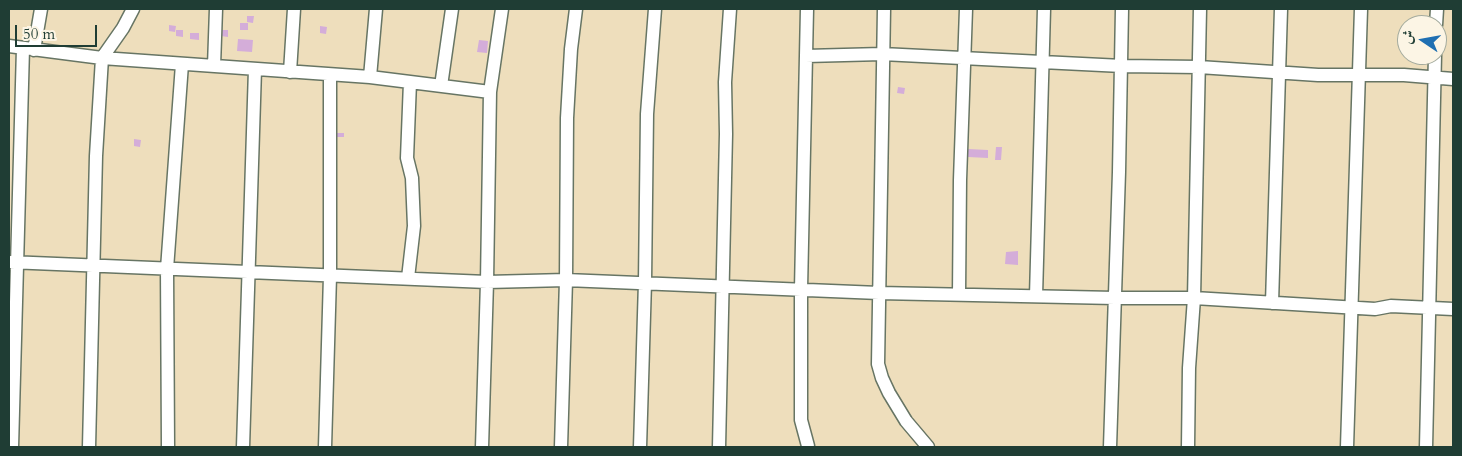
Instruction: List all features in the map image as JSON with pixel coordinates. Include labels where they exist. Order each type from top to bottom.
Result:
[{"type":"street","points":[[12,447],[12,263],[28,49],[41,9]]},
{"type":"street","points":[[89,447],[96,156],[102,58],[123,28],[133,9]]},
{"type":"street","points":[[214,66],[216,9]]},
{"type":"street","points":[[290,72],[294,9]]},
{"type":"street","points":[[370,78],[376,9]]},
{"type":"street","points":[[441,86],[452,9]]},
{"type":"street","points":[[482,447],[490,92],[502,9]]},
{"type":"street","points":[[561,447],[566,280],[567,118],[571,49],[576,9]]},
{"type":"street","points":[[640,447],[645,282],[647,114],[655,9]]},
{"type":"street","points":[[719,447],[726,144],[725,82],[730,9]]},
{"type":"street","points":[[807,9],[801,289],[801,420],[808,446]]},
{"type":"street","points":[[884,9],[877,352],[882,378],[889,394],[906,421],[928,447]]},
{"type":"street","points":[[959,294],[960,180],[966,9]]},
{"type":"street","points":[[1036,296],[1044,9]]},
{"type":"street","points":[[1110,447],[1122,66],[1122,9]]},
{"type":"street","points":[[1188,447],[1194,298],[1200,9]]},
{"type":"street","points":[[1272,303],[1282,9]]},
{"type":"street","points":[[1347,447],[1361,9]]},
{"type":"street","points":[[9,46],[102,58],[370,78],[490,92]]},
{"type":"street","points":[[806,56],[882,54],[1453,79]]},
{"type":"street","points":[[168,447],[167,269],[182,64]]},
{"type":"street","points":[[1426,447],[1435,65]]},
{"type":"street","points":[[243,447],[255,69]]},
{"type":"street","points":[[325,447],[330,276],[330,75]]},
{"type":"street","points":[[408,278],[414,226],[412,178],[407,158],[410,82]]},
{"type":"street","points":[[12,263],[487,282],[566,280],[645,282],[879,292],[1115,298],[1194,298],[1375,309],[1391,306],[1453,309]]},
{"type":"building","points":[[247,16],[254,16],[253,23],[247,22]]},
{"type":"building","points":[[240,23],[248,23],[248,30],[240,30]]},
{"type":"building","points":[[169,25],[176,26],[175,32],[169,31]]},
{"type":"building","points":[[320,26],[327,27],[326,34],[320,33]]},
{"type":"building","points":[[176,30],[183,30],[183,37],[176,36]]},
{"type":"building","points":[[221,30],[228,30],[228,37],[221,36]]},
{"type":"building","points":[[190,33],[199,33],[199,40],[190,39]]},
{"type":"building","points":[[238,39],[253,40],[252,52],[237,51]]},
{"type":"building","points":[[479,40],[488,41],[487,53],[477,52]]},
{"type":"building","points":[[898,87],[905,88],[904,94],[897,93]]},
{"type":"building","points":[[337,133],[344,133],[344,137],[337,137]]},
{"type":"building","points":[[134,139],[141,140],[140,147],[134,146]]},
{"type":"building","points":[[996,147],[1002,147],[1001,160],[995,160]]},
{"type":"building","points":[[968,149],[988,150],[988,158],[968,157]]},
{"type":"building","points":[[1018,251],[1018,265],[1005,264],[1006,252]]}]
